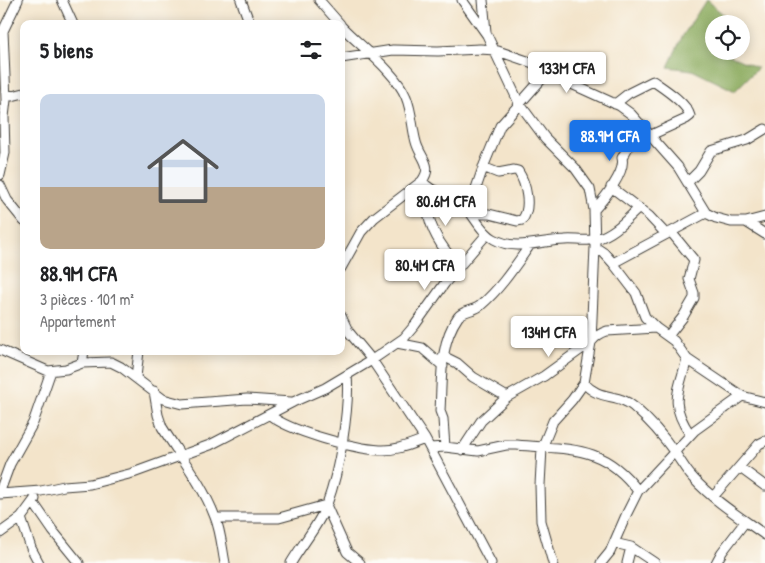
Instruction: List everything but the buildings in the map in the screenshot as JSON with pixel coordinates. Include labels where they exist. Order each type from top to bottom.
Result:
[{"type":"street","points":[[0,174],[6,94],[1,25],[18,0]]},
{"type":"street","points":[[62,0],[71,20]]},
{"type":"street","points":[[241,0],[248,20]]},
{"type":"street","points":[[319,0],[336,20]]},
{"type":"street","points":[[462,0],[486,33],[519,103],[545,138],[582,176],[590,189],[594,210],[595,243],[590,342],[584,383],[553,422],[542,448],[541,521],[553,563]]},
{"type":"street","points":[[483,0],[486,33]]},
{"type":"street","points":[[345,30],[388,71],[406,96],[416,143],[427,168],[425,184],[428,216],[442,248],[459,266]]},
{"type":"street","points":[[345,57],[393,50],[480,49],[495,50],[536,64],[548,72],[615,104],[641,124],[678,167],[706,213],[724,220],[746,222],[765,217]]},
{"type":"street","points":[[469,211],[483,167],[500,126],[548,72]]},
{"type":"street","points":[[615,104],[629,93],[653,81],[678,100],[689,112],[690,116],[686,119],[651,135]]},
{"type":"street","points":[[6,94],[12,96],[20,94]]},
{"type":"street","points":[[594,210],[622,170],[622,158],[641,124]]},
{"type":"street","points":[[688,182],[699,171],[711,151],[747,140],[765,129]]},
{"type":"street","points":[[469,211],[517,220],[522,220],[526,215],[526,193],[518,171],[498,173],[483,167]]},
{"type":"street","points":[[425,184],[453,197],[469,211],[487,234],[505,243],[530,245],[564,240],[595,243],[618,228],[639,208]]},
{"type":"street","points":[[345,261],[361,232],[374,218],[425,184]]},
{"type":"street","points":[[0,185],[7,200],[20,216]]},
{"type":"street","points":[[611,187],[649,216],[694,260],[689,279],[694,298],[668,336]]},
{"type":"street","points":[[613,263],[706,213]]},
{"type":"street","points":[[746,222],[765,234]]},
{"type":"street","points":[[51,371],[33,423],[10,464],[0,492],[42,491],[64,486],[90,484],[133,473],[210,445],[292,402],[325,388],[372,360],[397,343],[409,332],[459,266],[487,234]]},
{"type":"street","points":[[595,243],[636,293],[645,317],[674,341],[687,359],[742,396],[764,402]]},
{"type":"street","points":[[445,446],[443,419],[440,411],[443,356],[449,335],[459,315],[480,306],[500,286],[530,245]]},
{"type":"street","points":[[345,325],[348,331],[372,360],[428,443],[491,563]]},
{"type":"street","points":[[462,450],[481,420],[507,396],[544,376],[600,333],[656,328]]},
{"type":"street","points":[[397,343],[422,348],[443,366]]},
{"type":"street","points":[[0,350],[51,371],[66,369],[82,363],[111,362],[136,377],[163,398],[182,404],[247,399],[292,402]]},
{"type":"street","points":[[82,363],[83,355]]},
{"type":"street","points":[[136,377],[139,355]]},
{"type":"street","points":[[443,356],[457,363],[473,377],[507,396]]},
{"type":"street","points":[[687,359],[678,390],[677,404],[680,419],[690,434]]},
{"type":"street","points":[[291,563],[326,505],[342,442],[348,388],[347,375]]},
{"type":"street","points":[[584,383],[594,393],[628,402],[675,452],[691,476],[713,497],[765,535]]},
{"type":"street","points":[[154,391],[158,416],[162,427],[216,518],[225,563]]},
{"type":"street","points":[[601,563],[610,552],[638,491],[690,434],[742,396]]},
{"type":"street","points":[[270,415],[287,426],[361,448],[380,450],[428,443],[462,450],[478,451],[506,445],[588,452],[601,458],[626,475],[638,491]]},
{"type":"street","points":[[713,497],[764,442]]},
{"type":"street","points":[[739,468],[765,486]]},
{"type":"street","points":[[0,533],[21,518],[42,491]]},
{"type":"street","points":[[33,502],[53,532],[78,563]]},
{"type":"street","points":[[216,518],[279,518],[326,505]]},
{"type":"street","points":[[326,505],[347,552],[359,563]]},
{"type":"street","points":[[21,518],[31,548],[39,563]]},
{"type":"street","points":[[716,563],[745,522]]},
{"type":"street","points":[[614,543],[631,547],[655,563]]},
{"type":"street","points":[[627,563],[631,547]]},
{"type":"green space","points":[[706,0],[724,15],[705,15],[705,60],[740,60],[758,68],[735,91],[692,70],[668,67],[682,37]]}]
